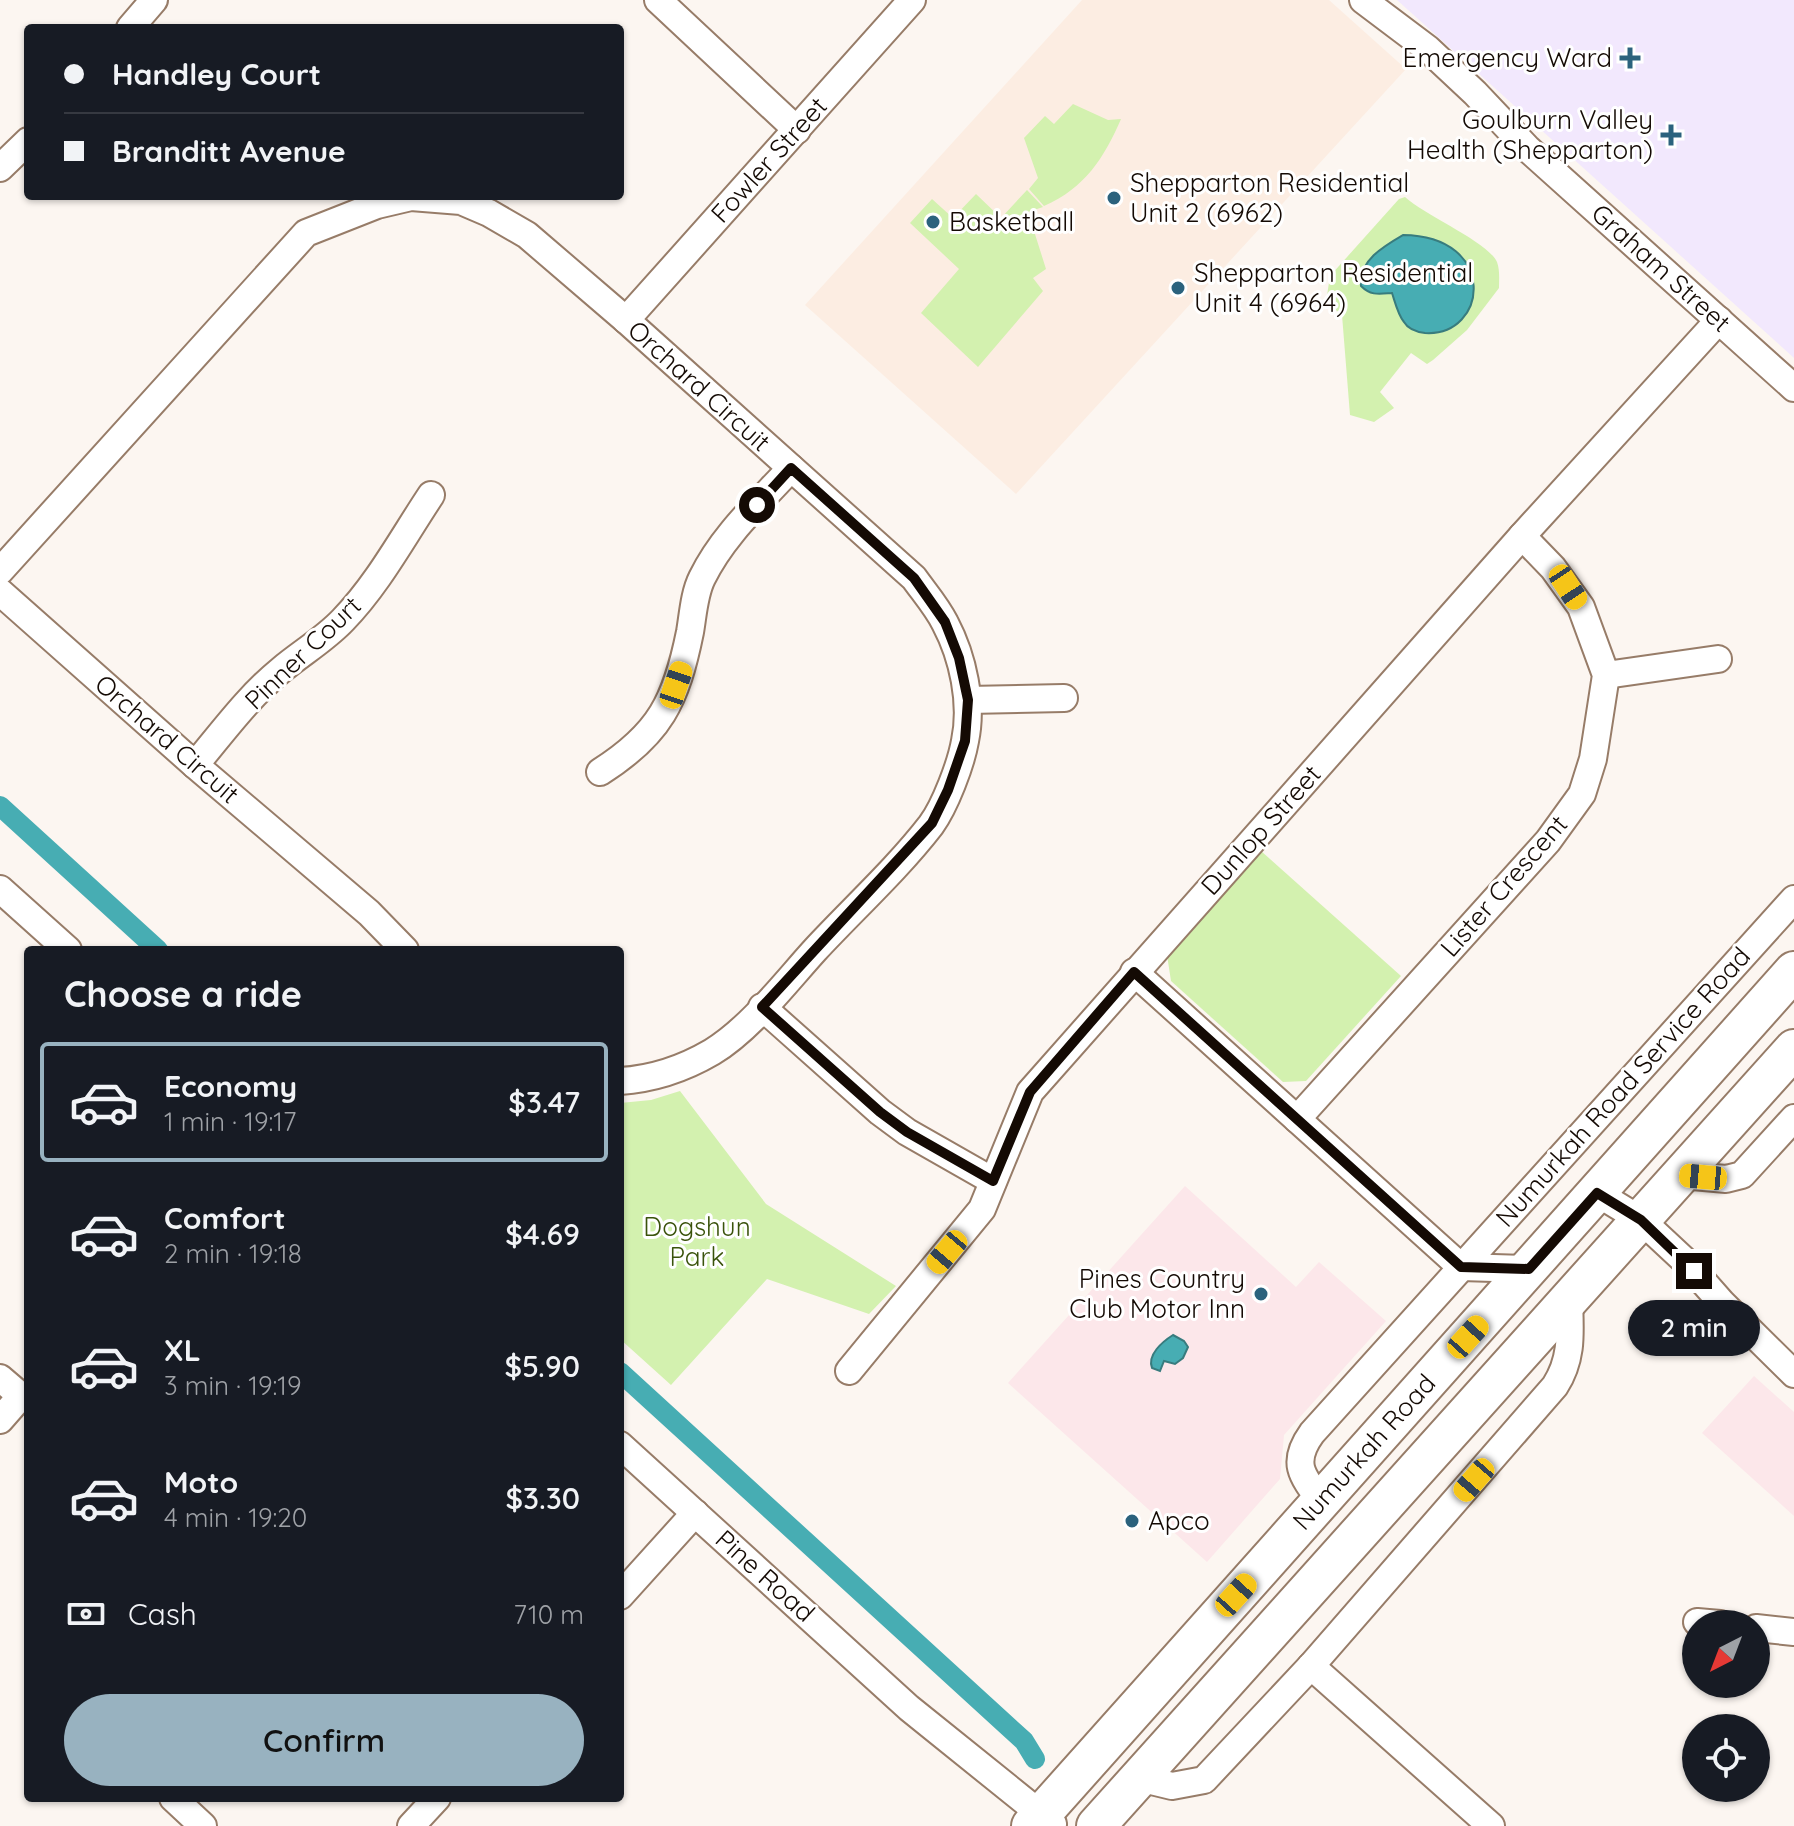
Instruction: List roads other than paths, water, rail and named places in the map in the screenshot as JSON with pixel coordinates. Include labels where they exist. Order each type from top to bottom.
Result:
[{"type":"highway","name":"Numurkah Road","points":[[1038,1823],[1794,971]]},
{"type":"highway","name":"Numurkah Road","points":[[1096,1826],[1794,1049]]},
{"type":"highway","points":[[1321,1501],[1346,1501],[1404,1483]]},
{"type":"street","points":[[133,24],[154,0]]},
{"type":"street","points":[[658,0],[797,130]]},
{"type":"street","name":"Fowler Street","points":[[626,320],[912,0]]},
{"type":"street","name":"Graham Street","points":[[1365,2],[1420,59],[1471,98],[1794,388]]},
{"type":"street","points":[[0,170],[24,145]]},
{"type":"street","name":"Orchard Circuit","points":[[0,571],[306,233],[396,200]]},
{"type":"street","name":"Orchard Circuit","points":[[451,200],[489,213],[527,235],[914,578],[945,622],[959,658],[968,700],[965,741],[948,790],[932,823],[762,1007],[714,1051],[684,1067],[646,1079],[624,1081]]},
{"type":"street","name":"Dunlop Street","points":[[849,1371],[982,1209],[1030,1092],[1522,536],[1719,320]]},
{"type":"street","points":[[600,772],[628,755],[652,731],[668,708],[684,662],[700,582],[720,545],[791,468]]},
{"type":"street","name":"Pinner Court","points":[[195,765],[258,692],[282,669],[323,640],[366,593],[431,495]]},
{"type":"street","name":"Lister Crescent","points":[[1297,1119],[1548,841],[1582,794],[1593,759],[1606,675],[1581,607],[1553,568],[1522,536]]},
{"type":"street","name":"Orchard Circuit","points":[[0,592],[195,765],[358,903],[401,946]]},
{"type":"street","points":[[1606,675],[1718,659]]},
{"type":"street","points":[[968,700],[1064,698]]},
{"type":"street","points":[[0,889],[64,946]]},
{"type":"street","name":"Numurkah Road Service Road","points":[[1321,1501],[1304,1479],[1299,1465],[1305,1442],[1794,899]]},
{"type":"street","points":[[1134,972],[1461,1267],[1529,1269]]},
{"type":"street","points":[[762,1007],[880,1112],[907,1132],[993,1181]]},
{"type":"street","points":[[1681,1175],[1726,1179],[1742,1175],[1794,1118]]},
{"type":"street","points":[[1597,1193],[1685,1261],[1722,1303],[1794,1374]]},
{"type":"street","points":[[1139,1778],[1172,1786],[1204,1780],[1311,1666],[1555,1386],[1565,1371],[1570,1354],[1569,1300]]},
{"type":"street","points":[[0,1378],[24,1395]]},
{"type":"street","points":[[0,1420],[24,1397]]},
{"type":"street","name":"Pine Road","points":[[624,1449],[1038,1823]]},
{"type":"street","points":[[624,1592],[695,1513]]},
{"type":"street","points":[[1770,1629],[1794,1632]]},
{"type":"street","points":[[1311,1666],[1491,1826]]},
{"type":"street","points":[[177,1802],[203,1826]]},
{"type":"street","points":[[411,1826],[433,1802]]},
{"type":"water","points":[[1403,235],[1434,240],[1456,251],[1469,268],[1474,286],[1471,304],[1462,320],[1446,330],[1425,333],[1413,330],[1402,319],[1392,293],[1372,293],[1361,286],[1361,277],[1368,262]]},
{"type":"water","points":[[1173,1335],[1188,1347],[1183,1358],[1175,1364],[1164,1361],[1160,1371],[1152,1368],[1154,1354]]},
{"type":"waterway","points":[[0,806],[154,946]]},
{"type":"waterway","points":[[624,1376],[1024,1741],[1035,1759]]},
{"type":"place","name":"Emergency Ward","points":[[1630,58]]},
{"type":"place","name":"Goulburn Valley Health (Shepparton)","points":[[1671,135]]},
{"type":"place","name":"Shepparton Residential Unit 2 (6962)","points":[[1114,198]]},
{"type":"place","name":"Basketball","points":[[933,222]]},
{"type":"place","name":"Shepparton Residential Unit 4 (6964)","points":[[1178,288]]},
{"type":"place","name":"Pines Country Club Motor Inn","points":[[1261,1294]]},
{"type":"place","name":"Apco","points":[[1132,1521]]},
{"type":"park label","name":"Dogshun Park","points":[[697,1242]]}]
